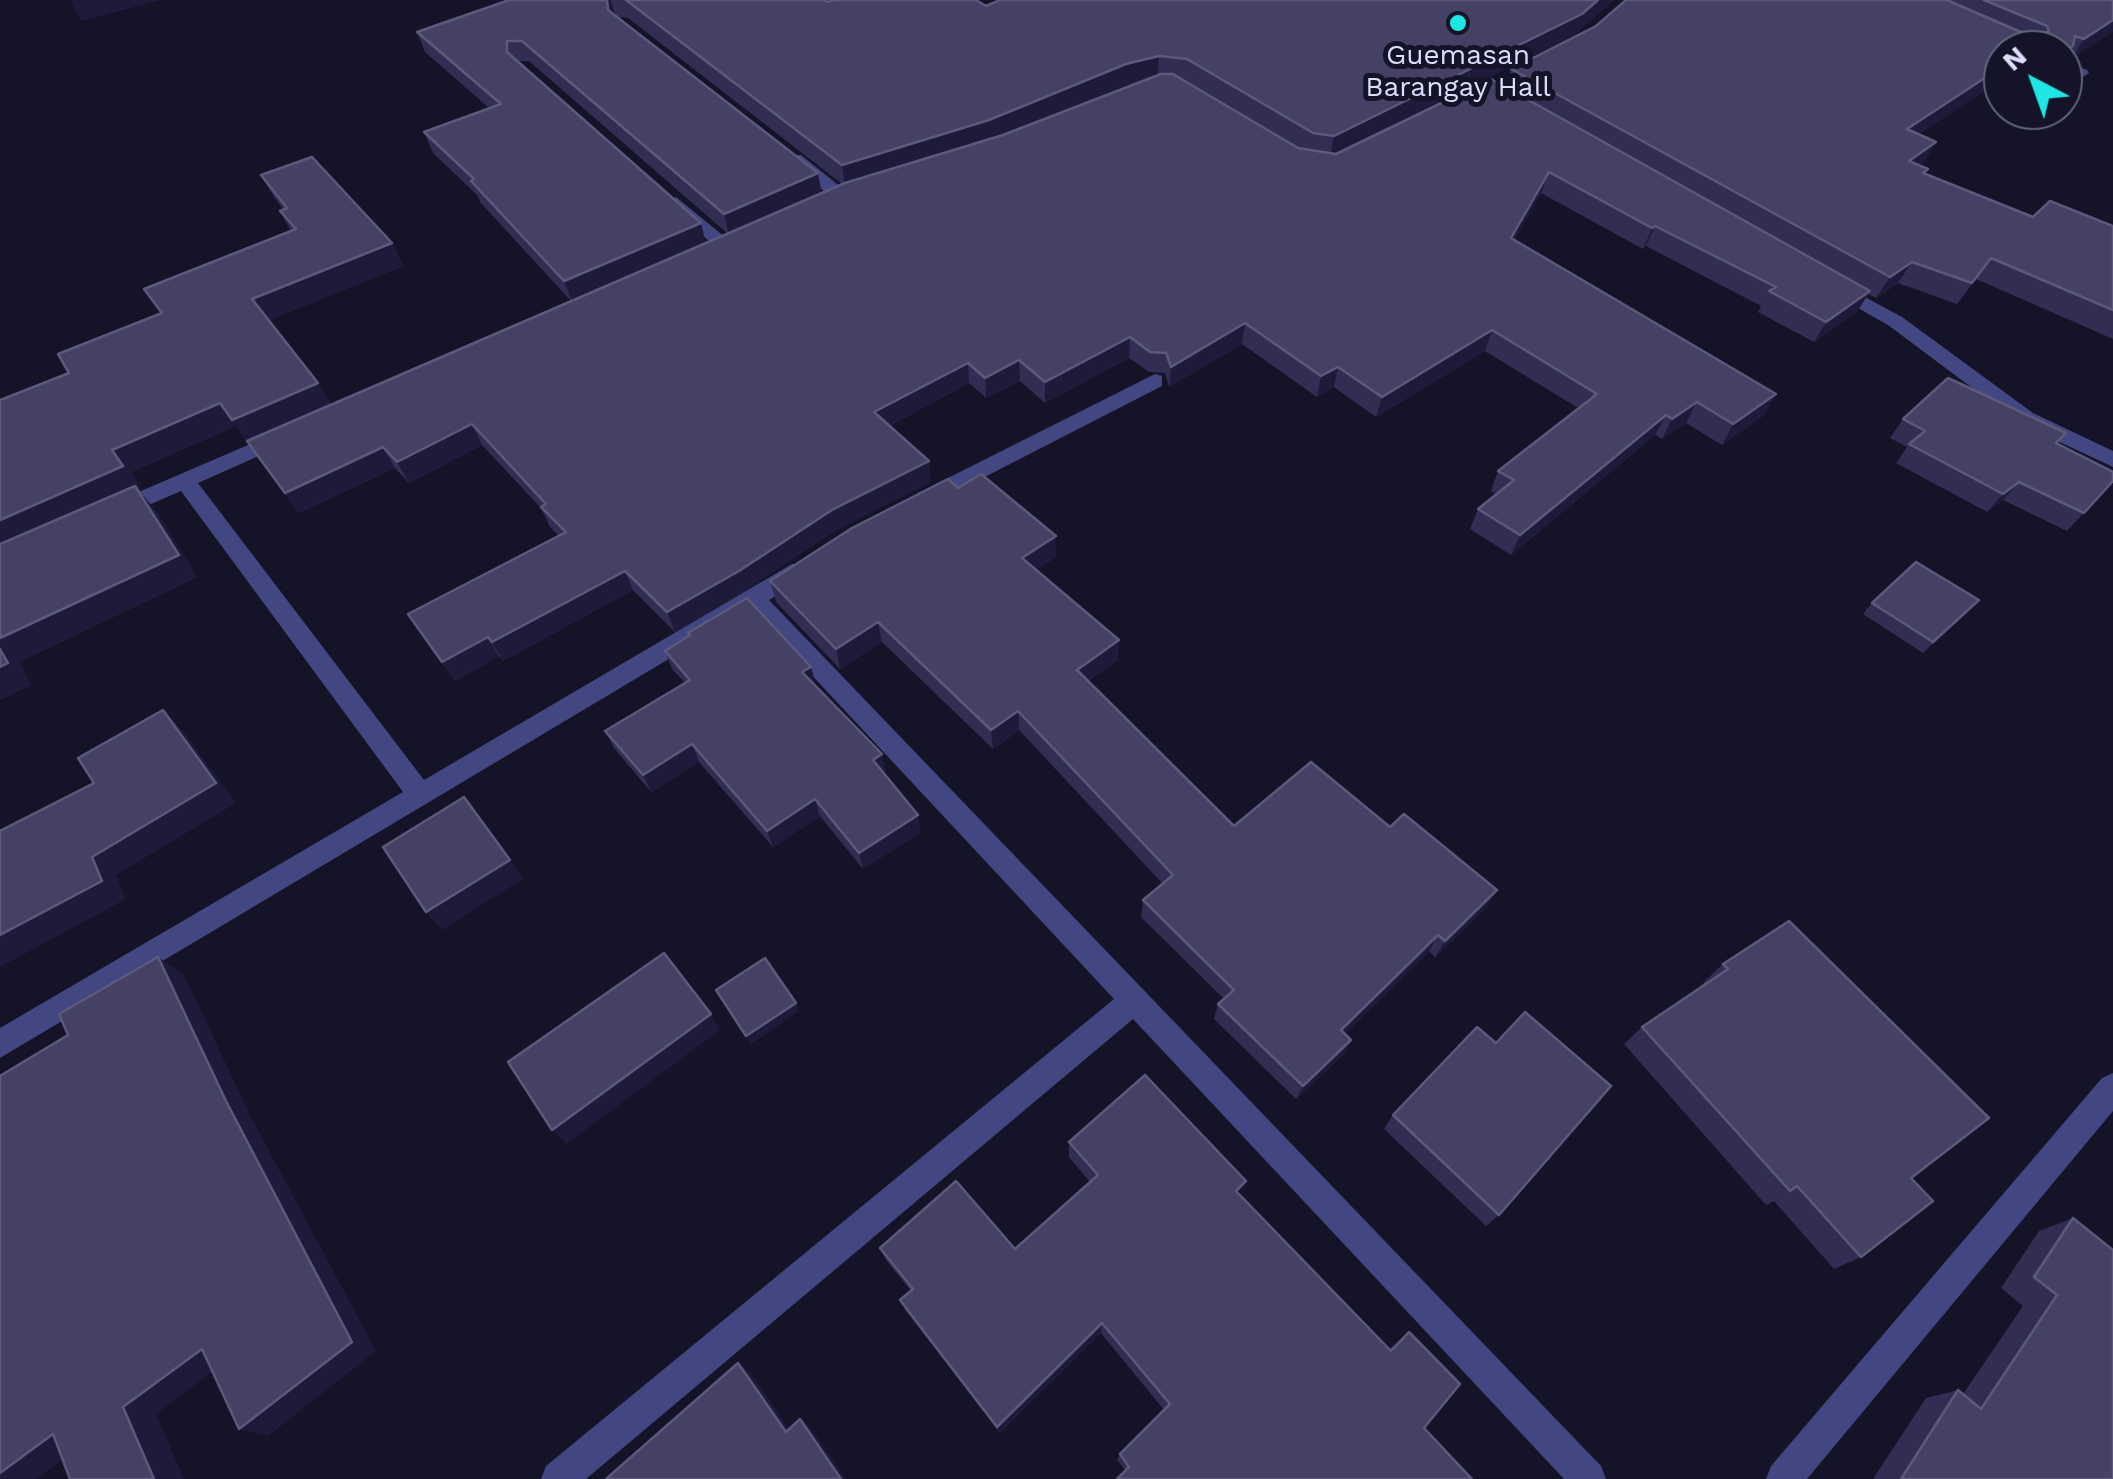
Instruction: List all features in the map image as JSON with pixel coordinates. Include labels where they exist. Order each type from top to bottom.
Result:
[{"type":"street","points":[[778,147],[841,196]]},
{"type":"street","points":[[667,194],[725,246]]},
{"type":"street","points":[[1810,273],[1894,321],[2026,418],[2113,460]]},
{"type":"street","points":[[912,506],[1155,381]]},
{"type":"street","points":[[100,518],[292,433]]},
{"type":"street","points":[[184,480],[420,795]]},
{"type":"street","points":[[0,1044],[755,600],[816,559]]},
{"type":"street","points":[[755,600],[1588,1479]]},
{"type":"street","points":[[560,1479],[1134,1000]]},
{"type":"street","points":[[1784,1479],[2113,1088]]},
{"type":"building","points":[[509,0],[607,0],[608,10],[818,173],[724,214],[522,41],[507,41],[507,52],[701,223],[564,281],[471,181],[474,179],[424,132],[501,104],[417,32]]},
{"type":"building","points":[[626,0],[976,0],[986,6],[1000,0],[1598,0],[1582,14],[1334,136],[1313,133],[1187,59],[1159,56],[1126,64],[989,120],[842,165]]},
{"type":"building","points":[[1626,0],[1947,0],[2016,30],[1983,30],[1983,79],[1907,129],[1936,142],[1909,161],[1928,169],[1923,173],[2033,217],[2050,201],[2113,226],[2113,310],[1991,258],[1972,283],[1912,262],[1890,277],[1511,69],[1596,26]]},
{"type":"building","points":[[1984,0],[2113,0],[2113,20],[2084,39],[2083,30],[2048,30],[2047,26]]},
{"type":"building","points":[[1161,74],[1173,74],[1298,148],[1336,154],[1491,79],[1870,291],[1826,322],[1769,291],[1776,287],[1655,226],[1652,228],[1549,172],[1511,238],[1776,394],[1733,424],[1697,402],[1672,419],[1666,415],[1520,535],[1478,509],[1514,480],[1498,471],[1597,394],[1492,330],[1382,397],[1338,367],[1321,376],[1245,323],[1171,367],[1166,353],[1150,352],[1130,337],[1045,382],[1019,360],[985,378],[968,363],[874,412],[929,461],[832,510],[667,612],[625,571],[492,642],[488,637],[442,662],[408,614],[566,532],[541,507],[546,504],[472,424],[397,462],[383,447],[285,493],[247,441],[845,183],[1003,135]]},
{"type":"building","points":[[312,157],[392,243],[252,299],[318,383],[232,420],[220,403],[112,450],[123,466],[0,520],[0,400],[69,373],[58,354],[162,313],[144,289],[296,229],[280,211],[287,208],[261,175]]},
{"type":"building","points":[[1948,378],[2066,433],[2056,443],[2113,472],[2113,481],[2084,513],[2019,482],[2003,494],[1909,444],[1925,431],[1903,419]]},
{"type":"building","points":[[981,474],[1056,536],[1022,558],[1119,640],[1077,670],[1234,826],[1311,762],[1390,827],[1404,814],[1497,890],[1445,941],[1438,935],[1341,1030],[1351,1040],[1303,1086],[1218,1004],[1234,990],[1143,900],[1173,875],[1018,711],[991,730],[878,622],[836,649],[770,581],[852,528],[948,479],[958,488]]},
{"type":"building","points":[[135,486],[179,555],[0,638],[0,544]]},
{"type":"building","points":[[1916,562],[1979,600],[1933,642],[1872,603]]},
{"type":"building","points":[[747,598],[811,667],[802,672],[882,754],[873,760],[918,815],[859,853],[815,799],[767,831],[692,744],[643,775],[605,731],[690,680],[665,651]]},
{"type":"building","points":[[0,649],[8,663],[0,667]]},
{"type":"building","points":[[163,710],[216,783],[92,857],[102,881],[0,935],[0,831],[94,783],[78,758]]},
{"type":"building","points":[[464,797],[510,860],[426,912],[383,847]]},
{"type":"building","points":[[1789,921],[1989,1118],[1911,1178],[1933,1201],[1861,1257],[1797,1186],[1790,1191],[1642,1027],[1728,969],[1723,964]]},
{"type":"building","points":[[664,953],[711,1014],[552,1130],[508,1062]]},
{"type":"building","points":[[158,957],[226,1101],[352,1342],[239,1429],[202,1349],[123,1407],[154,1479],[70,1479],[53,1434],[0,1473],[0,1076],[68,1035],[59,1014]]},
{"type":"building","points":[[765,958],[796,1003],[746,1036],[716,990]]},
{"type":"building","points":[[1525,1012],[1611,1086],[1499,1215],[1393,1115],[1477,1027],[1496,1043]]},
{"type":"building","points":[[1145,1075],[1246,1181],[1236,1191],[1391,1351],[1409,1332],[1460,1384],[1424,1428],[1472,1479],[1117,1479],[1129,1467],[1120,1454],[1170,1404],[1102,1323],[997,1427],[900,1300],[913,1289],[880,1248],[956,1181],[1015,1249],[1098,1175],[1069,1142]]},
{"type":"building","points":[[2073,1218],[2113,1250],[2113,1479],[1901,1479],[1958,1390],[1981,1409],[2057,1295],[2034,1277]]},
{"type":"building","points":[[738,1363],[786,1432],[800,1419],[841,1479],[606,1479]]},
{"type":"place","name":"Guemasan Barangay Hall","points":[[1458,23]]}]
